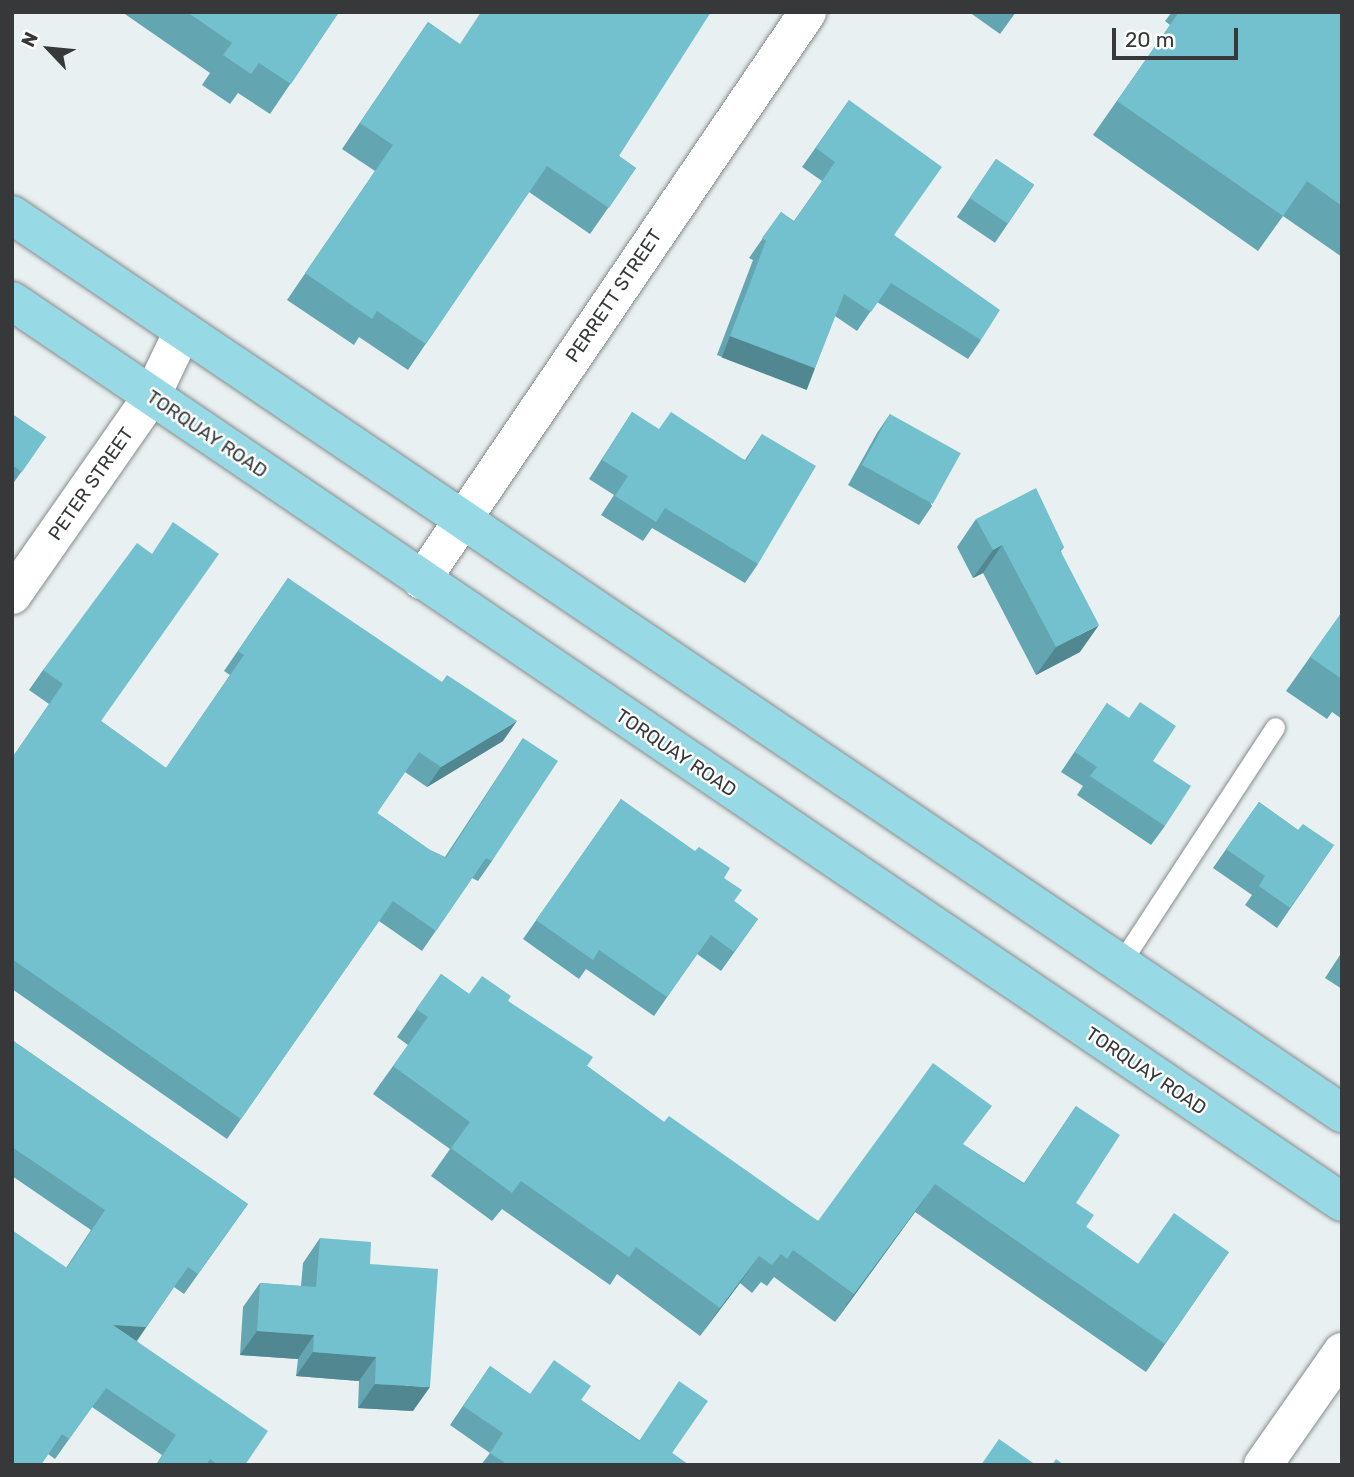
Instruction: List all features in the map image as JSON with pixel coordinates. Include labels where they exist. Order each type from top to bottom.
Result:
[{"type":"main road","points":[[12,215],[460,522],[1342,1113]]},
{"type":"main road","name":"TORQUAY ROAD","points":[[12,301],[1342,1202]]},
{"type":"street","name":"PERRETT STREET","points":[[421,580],[807,12]]},
{"type":"street","name":"PETER STREET","points":[[12,595],[151,396],[182,331]]},
{"type":"street","points":[[1263,1465],[1342,1352]]},
{"type":"lane","points":[[1120,964],[1275,727]]},
{"type":"building","points":[[187,12],[339,12],[291,84],[259,63],[251,74],[223,55],[232,43]]},
{"type":"building","points":[[481,12],[711,12],[619,156],[636,168],[609,208],[547,166],[426,344],[377,311],[372,319],[305,273],[393,145],[360,123],[428,22],[460,44]]},
{"type":"building","points":[[1179,12],[1342,12],[1342,206],[1307,181],[1283,216],[1117,101]]},
{"type":"building","points":[[849,100],[942,167],[894,235],[1000,310],[981,340],[891,283],[871,312],[844,294],[815,368],[730,336],[766,241],[762,238],[781,212],[794,222],[835,162],[816,148]]},
{"type":"building","points":[[996,159],[1034,185],[1008,224],[970,198]]},
{"type":"building","points":[[632,412],[659,429],[671,412],[746,461],[762,434],[816,466],[758,564],[665,508],[656,522],[615,496],[628,476],[602,460]]},
{"type":"building","points":[[12,414],[46,437],[22,472],[12,465]]},
{"type":"building","points":[[890,414],[961,453],[933,504],[862,465]]},
{"type":"building","points":[[1036,488],[1064,547],[1060,550],[1099,625],[1056,647],[1002,545],[993,550],[976,519]]},
{"type":"building","points":[[173,522],[219,554],[101,721],[166,768],[244,655],[238,651],[288,578],[442,682],[447,675],[517,721],[441,767],[419,752],[377,813],[430,850],[446,858],[523,738],[558,761],[492,861],[486,858],[436,931],[393,901],[241,1119],[12,959],[12,758],[63,684],[43,670],[137,543],[152,554]]},
{"type":"building","points":[[1342,612],[1342,679],[1310,657]]},
{"type":"building","points":[[1140,702],[1176,726],[1153,761],[1191,786],[1165,826],[1090,776],[1097,767],[1075,752],[1107,703],[1129,718]]},
{"type":"building","points":[[621,799],[695,851],[699,847],[730,868],[724,878],[742,890],[734,901],[758,919],[734,952],[711,935],[667,997],[599,950],[593,960],[536,920]]},
{"type":"building","points":[[1259,802],[1298,830],[1303,824],[1334,845],[1290,908],[1259,886],[1265,876],[1226,849]]},
{"type":"building","points":[[441,974],[469,994],[482,976],[511,996],[508,1001],[593,1057],[587,1066],[664,1122],[669,1116],[818,1221],[933,1063],[992,1106],[963,1144],[1024,1184],[1076,1106],[1120,1135],[1076,1203],[1094,1215],[1086,1227],[1138,1264],[1174,1213],[1229,1252],[1165,1344],[935,1184],[854,1294],[793,1250],[787,1259],[781,1254],[772,1265],[759,1256],[720,1308],[636,1247],[629,1257],[521,1181],[512,1193],[451,1148],[470,1122],[393,1066],[428,1017],[416,1009]]},
{"type":"building","points":[[12,1040],[248,1204],[198,1274],[188,1267],[146,1327],[113,1325],[268,1431],[245,1465],[218,1465],[210,1459],[206,1465],[156,1465],[176,1435],[106,1388],[69,1439],[62,1434],[41,1465],[12,1465],[12,1230],[67,1268],[105,1210],[12,1147]]},
{"type":"building","points":[[320,1238],[371,1242],[370,1264],[438,1269],[430,1387],[375,1384],[376,1357],[313,1352],[314,1335],[257,1331],[260,1283],[316,1287]]},
{"type":"building","points":[[554,1360],[591,1386],[581,1400],[639,1441],[679,1381],[708,1401],[672,1453],[689,1465],[508,1465],[490,1453],[503,1433],[463,1406],[490,1366],[530,1394]]},
{"type":"building","points":[[999,1439],[1036,1465],[981,1465]]},
{"type":"building","points":[[1056,1459],[1064,1465],[1052,1465]]}]
